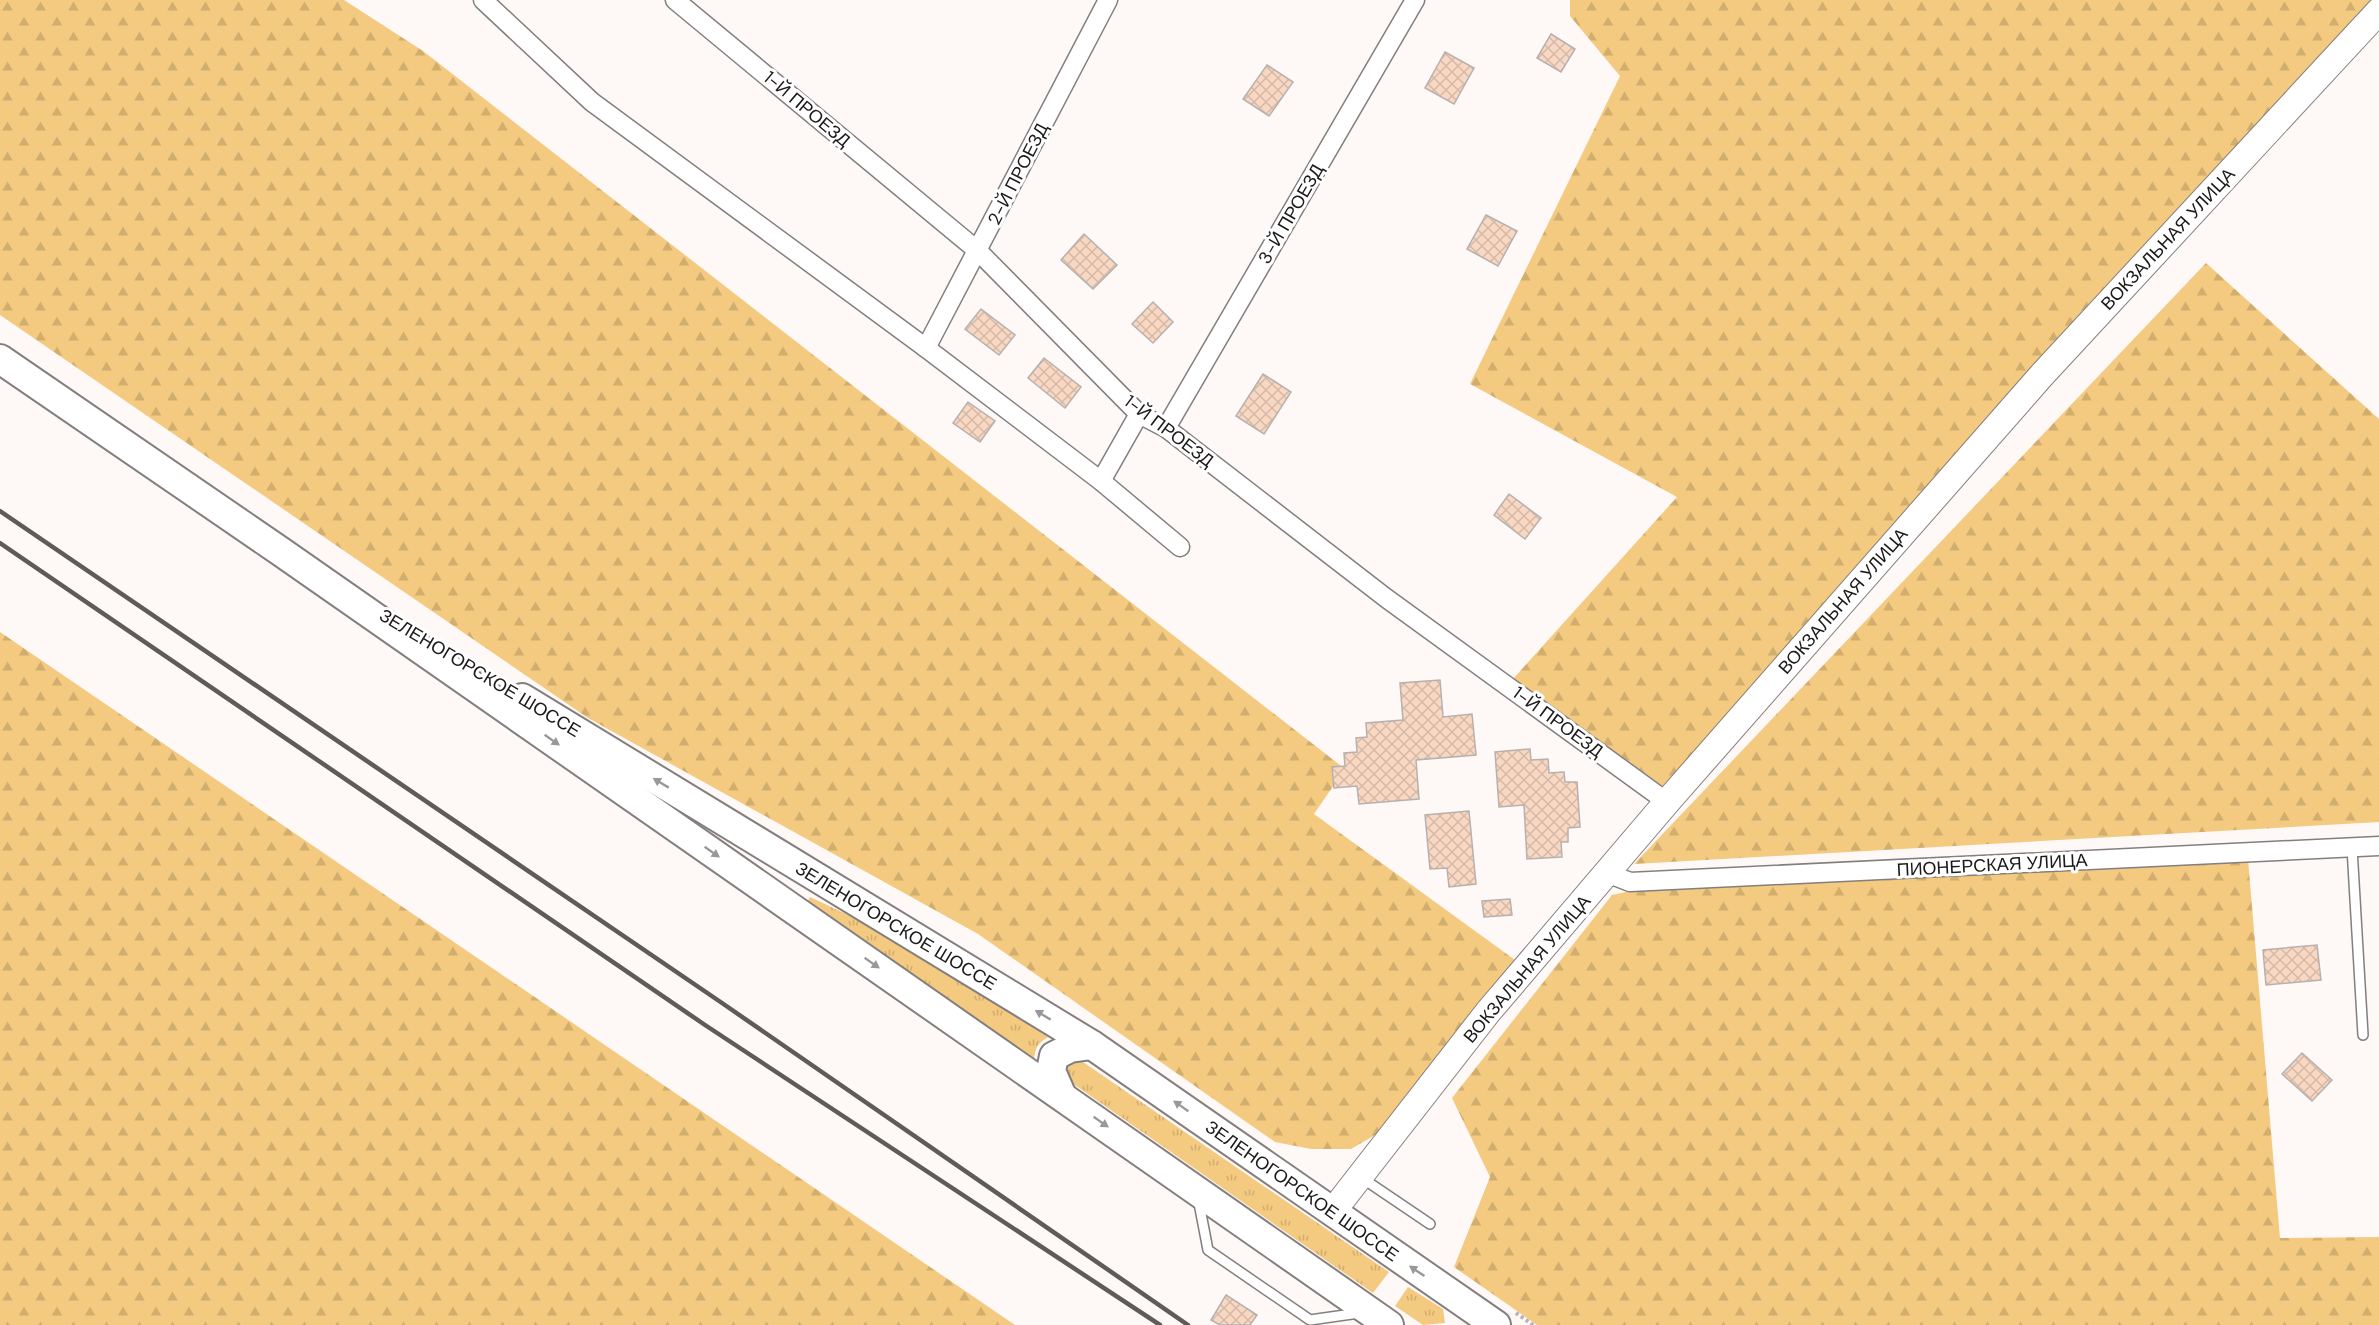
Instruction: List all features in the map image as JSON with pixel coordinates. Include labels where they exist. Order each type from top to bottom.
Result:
[{"type":"main road","name":"ЗЕЛЕНОГОРСКОЕ ШОССЕ","points":[[0,359],[280,550],[1379,1318]]},
{"type":"main road","name":"ЗЕЛЕНОГОРСКОЕ ШОССЕ","points":[[280,550],[1092,1045],[1333,1211],[1467,1314],[1496,1325]]},
{"type":"main road","points":[[1061,1094],[1051,1071],[1054,1056],[1070,1048],[1092,1045]]},
{"type":"street","points":[[483,0],[592,102],[926,348],[1101,481],[1180,548]]},
{"type":"street","name":"1-Й ПРОЕЗД","points":[[675,0],[693,6],[978,251],[1139,414],[1166,428],[1386,598],[1667,802]]},
{"type":"street","name":"2-Й ПРОЕЗД","points":[[926,348],[1108,0]]},
{"type":"street","name":"3-Й ПРОЕЗД","points":[[1166,428],[1415,0]]},
{"type":"street","name":"ВОКЗАЛЬНАЯ УЛИЦА","points":[[1333,1211],[1361,1178],[1488,1012],[1667,802],[2041,376],[2379,11]]},
{"type":"street","points":[[1101,481],[1139,414]]},
{"type":"street","name":"ПИОНЕРСКАЯ УЛИЦА","points":[[1607,873],[1630,882],[2379,846]]},
{"type":"lane","points":[[2352,848],[2363,1035]]},
{"type":"lane","points":[[1361,1178],[1430,1224]]},
{"type":"lane","points":[[1196,1190],[1208,1251],[1310,1320],[1379,1318]]},
{"type":"green space","points":[[0,0],[344,0],[423,51],[1345,769],[1314,814],[1515,960],[1382,1131],[1351,1149],[1311,1149],[1275,1142],[978,934],[588,718],[0,315]]},
{"type":"green space","points":[[1570,0],[2379,0],[1663,786],[1513,679],[1677,497],[1470,384],[1620,76],[1570,16]]},
{"type":"green space","points":[[2206,263],[2379,419],[2379,822],[1634,864]]},
{"type":"green space","points":[[0,632],[1015,1325],[0,1325]]},
{"type":"green space","points":[[2248,859],[2280,1238],[2379,1237],[2379,1325],[1537,1325],[1454,1267],[1490,1177],[1452,1098],[1612,895],[1644,888]]},
{"type":"green space","points":[[810,897],[880,930],[1048,1037],[1037,1047],[1034,1060],[807,902]]},
{"type":"green space","points":[[1073,1061],[1083,1062],[1389,1272],[1373,1293],[1072,1083],[1066,1075],[1067,1067]]},
{"type":"green space","points":[[1408,1287],[1443,1309],[1445,1323],[1423,1325],[1395,1306]]},
{"type":"building","points":[[1551,34],[1575,49],[1561,72],[1537,58]]},
{"type":"building","points":[[1445,52],[1474,68],[1454,104],[1425,88]]},
{"type":"building","points":[[1267,65],[1293,82],[1269,116],[1243,99]]},
{"type":"building","points":[[1486,215],[1517,231],[1498,266],[1467,249]]},
{"type":"building","points":[[1084,234],[1117,265],[1093,289],[1061,260]]},
{"type":"building","points":[[1153,302],[1173,322],[1153,343],[1132,324]]},
{"type":"building","points":[[981,309],[1015,335],[999,355],[965,329]]},
{"type":"building","points":[[1044,358],[1081,387],[1065,408],[1028,378]]},
{"type":"building","points":[[1263,374],[1291,392],[1264,434],[1236,416]]},
{"type":"building","points":[[968,402],[995,421],[980,442],[953,423]]},
{"type":"building","points":[[1509,494],[1541,518],[1525,539],[1494,515]]},
{"type":"building","points":[[1440,680],[1443,717],[1472,714],[1476,755],[1416,760],[1419,799],[1359,804],[1357,786],[1334,788],[1332,767],[1345,766],[1344,753],[1357,752],[1356,738],[1367,737],[1366,723],[1403,720],[1400,683]]},
{"type":"building","points":[[1530,749],[1531,760],[1548,759],[1549,773],[1564,772],[1565,782],[1577,782],[1580,827],[1568,828],[1568,842],[1561,842],[1562,857],[1527,859],[1524,805],[1499,807],[1495,752]]},
{"type":"building","points":[[1469,811],[1476,884],[1449,887],[1447,868],[1430,869],[1425,815]]},
{"type":"building","points":[[1510,899],[1512,915],[1484,917],[1482,901]]},
{"type":"building","points":[[2317,945],[2321,980],[2266,985],[2263,950]]},
{"type":"building","points":[[2302,1053],[2332,1080],[2312,1101],[2282,1074]]},
{"type":"building","points":[[1226,1295],[1257,1315],[1250,1325],[1220,1325],[1211,1320]]},
{"type":"railway","points":[[0,511],[722,1003],[1188,1325]]},
{"type":"railway","points":[[0,543],[705,1025],[1160,1325]]}]
